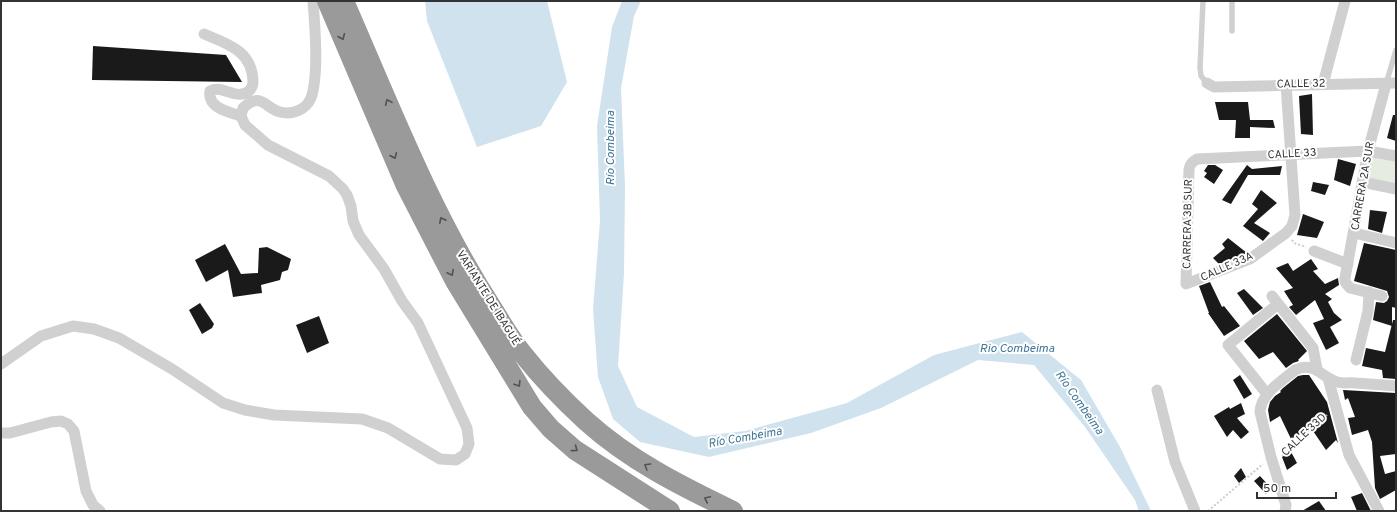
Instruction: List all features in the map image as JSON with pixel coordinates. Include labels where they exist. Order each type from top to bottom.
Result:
[{"type":"highway","name":"VARIANTE DE IBAGUÉ","points":[[327,1],[406,186],[455,281],[532,407],[551,429],[575,450],[670,511]]},
{"type":"highway","name":"VARIANTE DE IBAGUÉ","points":[[344,1],[424,183],[468,271],[522,352],[547,381],[587,422],[631,457],[680,486],[733,511]]},
{"type":"street","points":[[1,364],[41,336],[72,326],[94,329],[119,338],[172,369],[223,403],[245,410],[274,415],[362,419],[388,428],[440,459],[456,460],[465,454],[469,444],[466,428],[418,323],[384,269],[359,234],[353,221],[348,195],[329,176],[268,145],[245,125],[242,116],[243,108],[253,102],[261,101],[280,112],[296,112],[306,106],[311,99],[315,75],[315,25],[313,1]]},
{"type":"street","points":[[1323,84],[1345,1]]},
{"type":"street","points":[[204,34],[238,50],[246,56],[250,64],[253,74],[253,85],[249,92],[241,95],[215,89],[210,92],[209,97],[211,102],[215,105],[242,116]]},
{"type":"street","name":"CALLE 32","points":[[1208,83],[1214,87],[1286,84],[1391,83]]},
{"type":"street","name":"CARRERA 2A SUR","points":[[1368,292],[1350,288],[1345,282],[1345,278],[1368,151],[1391,83]]},
{"type":"street","points":[[1286,84],[1295,215],[1289,229]]},
{"type":"street","name":"CALLE 33","points":[[1190,164],[1197,159],[1368,151],[1396,156]]},
{"type":"street","name":"CARRERA 3B SUR","points":[[1186,284],[1190,164]]},
{"type":"street","points":[[1362,182],[1396,189]]},
{"type":"street","name":"CALLE 33A","points":[[1186,284],[1250,259],[1289,229]]},
{"type":"street","points":[[1354,233],[1396,243]]},
{"type":"street","points":[[1314,251],[1348,264]]},
{"type":"street","points":[[1356,360],[1368,311],[1368,292],[1382,296]]},
{"type":"street","points":[[1265,397],[1228,345],[1275,300],[1313,348],[1317,369]]},
{"type":"street","points":[[1286,508],[1260,412],[1260,406],[1265,397],[1295,370],[1307,367],[1317,369],[1328,378],[1343,384],[1354,383],[1396,386]]},
{"type":"street","points":[[1328,378],[1349,455],[1379,511]]},
{"type":"street","points":[[1157,390],[1175,462],[1195,511]]},
{"type":"street","points":[[1,433],[10,433],[51,422],[61,421],[68,424],[74,431],[86,491],[93,505],[100,511]]},
{"type":"lane","points":[[1203,1],[1200,68],[1201,76],[1208,83]]},
{"type":"lane","points":[[1232,1],[1232,31]]},
{"type":"lane","points":[[1391,83],[1396,50]]},
{"type":"path","points":[[1289,229],[1294,242],[1314,251]]},
{"type":"path","name":"CALLE 33D","points":[[1208,511],[1335,407]]},
{"type":"shaded area","points":[[1368,151],[1396,156],[1396,189],[1362,182]]},
{"type":"water","points":[[425,1],[547,1],[567,82],[541,126],[477,147],[427,21]]},
{"type":"water","name":"Rio Combeima","points":[[622,1],[641,1],[634,16],[621,88],[625,187],[624,273],[618,366],[637,407],[694,437],[745,431],[847,403],[934,355],[1022,332],[1081,380],[1120,447],[1151,511],[1139,511],[1135,500],[1085,427],[1034,365],[978,360],[881,408],[811,433],[709,457],[640,442],[613,419],[598,377],[593,309],[600,221],[597,126],[612,27]]},
{"type":"building","points":[[93,46],[226,55],[242,82],[92,80]]},
{"type":"building","points":[[1312,94],[1313,135],[1301,134],[1299,96]]},
{"type":"building","points":[[1215,102],[1248,102],[1250,120],[1273,120],[1275,128],[1250,127],[1250,138],[1235,138],[1236,120],[1219,120]]},
{"type":"building","points":[[1393,115],[1396,115],[1396,141],[1387,138]]},
{"type":"building","points":[[1338,159],[1356,164],[1350,186],[1334,180]]},
{"type":"building","points":[[1208,165],[1215,165],[1223,170],[1214,184],[1204,177],[1207,173],[1204,171]]},
{"type":"building","points":[[1247,165],[1252,169],[1282,166],[1280,175],[1248,175],[1231,204],[1222,200]]},
{"type":"building","points":[[1313,182],[1329,185],[1325,195],[1311,191]]},
{"type":"building","points":[[1261,190],[1277,203],[1254,223],[1270,233],[1263,241],[1243,226],[1258,209],[1252,204]]},
{"type":"building","points":[[1370,210],[1387,212],[1382,233],[1368,229]]},
{"type":"building","points":[[1303,214],[1324,222],[1317,238],[1297,235]]},
{"type":"building","points":[[1228,238],[1247,253],[1219,264],[1213,258],[1225,248],[1222,244]]},
{"type":"building","points":[[1364,243],[1396,250],[1396,308],[1392,307],[1392,326],[1373,320],[1376,302],[1384,303],[1387,301],[1389,297],[1387,291],[1354,281]]},
{"type":"building","points":[[225,244],[241,274],[258,273],[259,248],[267,247],[291,259],[288,270],[282,272],[280,280],[261,285],[262,293],[233,297],[228,270],[206,282],[195,260]]},
{"type":"building","points":[[1311,259],[1318,269],[1313,271],[1325,284],[1338,278],[1339,285],[1325,294],[1332,299],[1328,302],[1334,313],[1342,320],[1330,327],[1339,343],[1326,350],[1313,323],[1324,319],[1315,300],[1296,315],[1289,307],[1293,305],[1284,291],[1293,288],[1276,268],[1288,263],[1293,271]]},
{"type":"building","points":[[1210,282],[1222,307],[1224,306],[1240,326],[1224,336],[1208,313],[1199,286]]},
{"type":"building","points":[[1244,289],[1263,308],[1253,315],[1237,293]]},
{"type":"building","points":[[200,303],[214,324],[212,328],[202,334],[189,310]]},
{"type":"building","points":[[1277,314],[1307,351],[1298,360],[1299,361],[1286,368],[1273,352],[1259,359],[1244,341]]},
{"type":"building","points":[[319,316],[329,343],[307,353],[296,325]]},
{"type":"building","points":[[1393,320],[1396,320],[1396,379],[1383,378],[1382,370],[1362,366],[1366,348],[1385,352]]},
{"type":"building","points":[[1240,375],[1252,394],[1244,399],[1233,380]]},
{"type":"building","points":[[1309,375],[1327,402],[1338,443],[1336,440],[1326,450],[1311,428],[1291,439],[1280,416],[1270,422],[1268,410],[1270,402],[1281,392],[1280,391],[1283,388],[1298,376]]},
{"type":"building","points":[[1343,390],[1396,393],[1396,454],[1380,456],[1385,474],[1396,471],[1396,490],[1380,499],[1375,488],[1372,442],[1368,430],[1352,435],[1348,418],[1355,417],[1348,398],[1345,400]]},
{"type":"building","points":[[1241,403],[1245,414],[1237,418],[1249,432],[1241,439],[1233,430],[1227,437],[1214,416],[1229,407],[1230,409]]},
{"type":"building","points":[[1290,450],[1297,463],[1287,470],[1282,457]]},
{"type":"building","points":[[1241,468],[1246,477],[1239,483],[1234,476]]},
{"type":"building","points":[[1260,476],[1271,488],[1266,494],[1254,481]]},
{"type":"building","points":[[1362,493],[1371,511],[1357,511],[1351,497]]},
{"type":"building","points":[[1319,501],[1326,511],[1302,511]]},
{"type":"water label","name":"Río Combeima","points":[[611,148]]},
{"type":"water label","name":"Río Combeima","points":[[1079,403]]},
{"type":"water label","name":"Río Combeima","points":[[745,438]]}]
